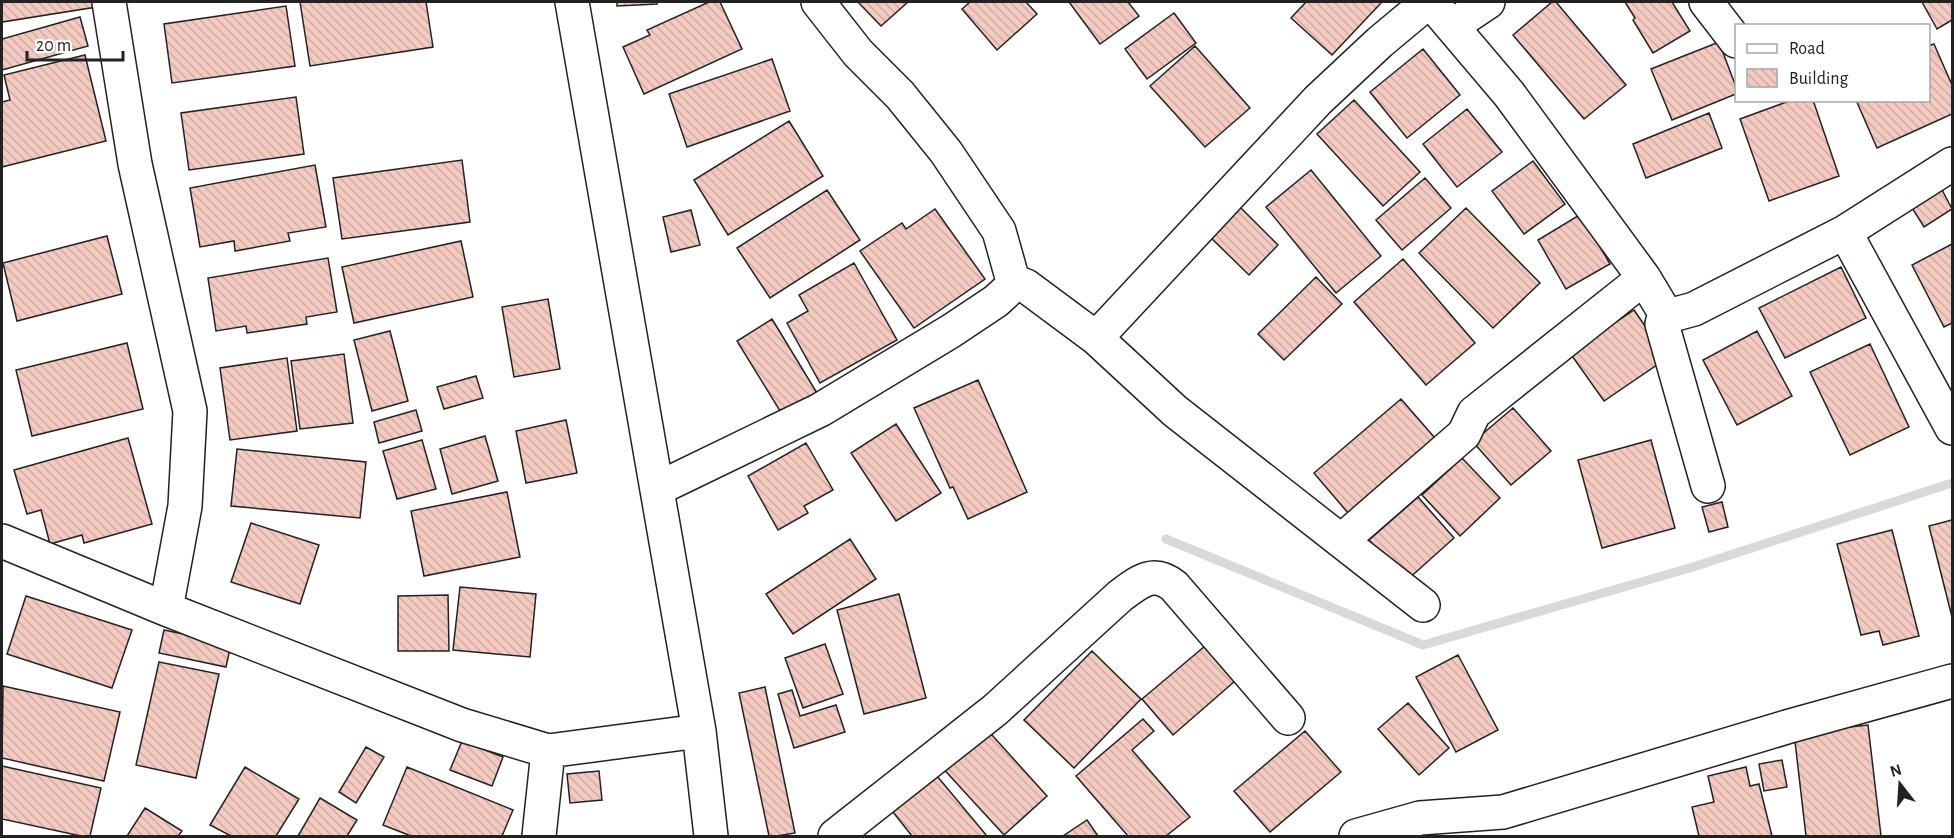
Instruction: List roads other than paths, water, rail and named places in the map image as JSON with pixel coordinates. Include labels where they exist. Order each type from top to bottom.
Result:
[{"type":"street","points":[[110,2],[135,164],[190,411],[185,506],[166,609]]},
{"type":"street","points":[[572,2],[699,731],[711,837]]},
{"type":"street","points":[[657,489],[820,410],[951,331],[996,301],[1009,289],[1013,280],[999,231],[946,152],[900,95],[858,53],[818,2]]},
{"type":"street","points":[[1096,338],[1318,100],[1380,42],[1437,10],[1488,2]]},
{"type":"street","points":[[1706,2],[1735,38]]},
{"type":"street","points":[[1437,10],[1509,94],[1644,278],[1665,313],[1672,315],[1694,309],[1845,232],[1953,164]]},
{"type":"street","points":[[1845,232],[1953,428]]},
{"type":"street","points":[[1341,541],[1464,434],[1474,413],[1644,278]]},
{"type":"street","points":[[1013,280],[1026,286],[1096,338],[1175,411],[1423,604]]},
{"type":"street","points":[[1665,313],[1662,324],[1708,486]]},
{"type":"street","points":[[2,541],[166,609],[462,724],[548,751],[699,731]]},
{"type":"street","points":[[835,837],[995,710],[1120,596],[1140,581],[1153,577],[1165,578],[1174,586],[1288,718]]},
{"type":"street","points":[[1356,837],[1420,818],[1482,825],[1503,812],[1778,729],[1953,681]]},
{"type":"street","points":[[539,837],[548,751]]},
{"type":"waterway","points":[[1166,539],[1423,645],[1693,567],[1952,483]]}]
